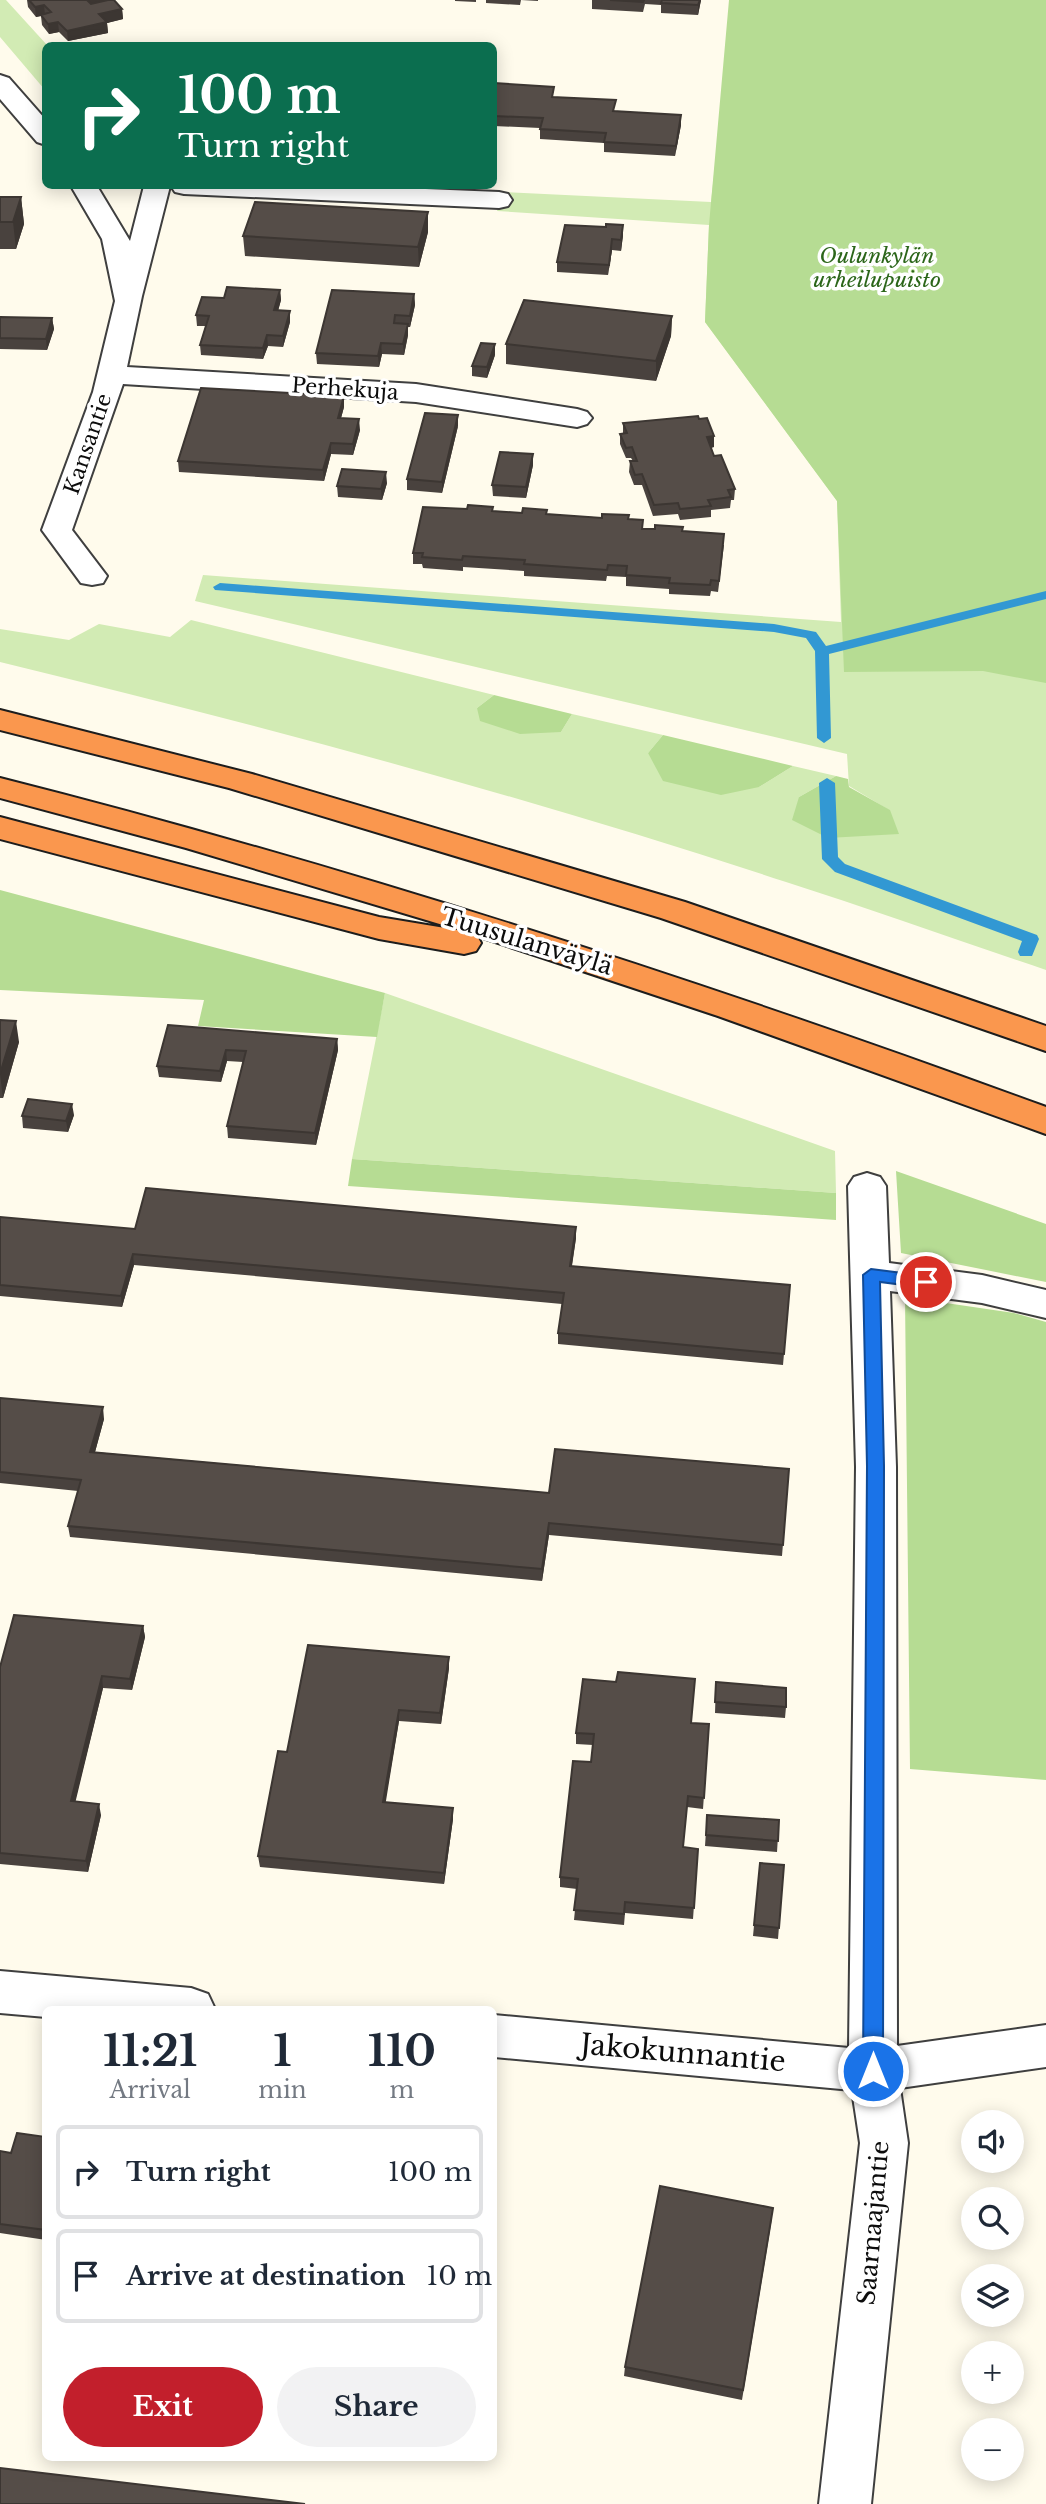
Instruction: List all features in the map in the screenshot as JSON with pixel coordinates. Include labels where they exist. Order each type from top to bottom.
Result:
[{"type":"highway","points":[[0,720],[240,780],[673,910],[1046,1039]]},
{"type":"highway","name":"Tuusulanväylä","points":[[0,788],[197,839],[635,974],[1046,1121]]},
{"type":"highway","points":[[0,828],[379,928],[635,974]]},
{"type":"street","points":[[0,83],[42,132]]},
{"type":"street","name":"Kansantie","points":[[86,189],[116,239],[129,301]]},
{"type":"street","name":"Kansantie","points":[[92,576],[57,530],[111,375],[156,189]]},
{"type":"street","points":[[252,189],[499,200]]},
{"type":"street","name":"Perhekuja","points":[[111,375],[416,393],[578,418]]},
{"type":"street","name":"Saarnaajantie","points":[[845,2504],[884,2143],[873,2071],[876,1466],[867,1186]]},
{"type":"street","points":[[871,1275],[982,1289],[1046,1304]]},
{"type":"street","points":[[0,1992],[157,2006]]},
{"type":"street","name":"Jakokunnantie","points":[[497,2036],[873,2071],[1046,2046]]},
{"type":"green space","points":[[0,0],[6,0],[44,42],[42,42],[42,86],[0,37]]},
{"type":"green space","name":"Oulunkylän urheilupuisto","points":[[729,0],[1046,0],[1046,683],[983,671],[844,672],[837,501],[705,322],[709,225]]},
{"type":"green space","name":"Oulunkylän urheilupuisto","points":[[733,0],[1046,0],[1046,970],[786,882],[494,792],[297,737],[0,662],[0,629],[69,640],[99,624],[170,637],[191,620],[494,695],[477,708],[561,732],[572,714],[663,735],[648,753],[759,787],[793,766],[836,776],[799,797],[889,810],[849,786],[847,754],[195,601],[203,575],[841,622],[837,501],[705,322],[709,225],[497,211],[503,192],[711,202]]},
{"type":"green space","points":[[494,695],[572,714],[561,732],[520,734],[480,721],[477,708]]},
{"type":"green space","points":[[663,735],[793,766],[759,787],[721,795],[663,781],[648,753]]},
{"type":"green space","points":[[836,776],[848,779],[849,787],[890,810],[899,834],[828,838],[792,820],[799,797]]},
{"type":"green space","points":[[0,890],[385,993],[377,1037],[198,1026],[204,1000],[0,990]]},
{"type":"green space","points":[[385,993],[835,1151],[836,1193],[352,1159]]},
{"type":"green space","points":[[352,1159],[836,1193],[836,1220],[348,1186]]},
{"type":"green space","points":[[896,1171],[1046,1224],[1046,1282],[901,1253]]},
{"type":"green space","points":[[905,1297],[1014,1313],[1046,1322],[1046,1780],[910,1769]]},
{"type":"building","points":[[29,0],[87,0],[91,4],[114,0],[122,9],[99,14],[107,22],[67,31],[58,22],[48,24],[41,15],[51,12],[44,5],[35,7]]},
{"type":"building","points":[[610,0],[644,0],[643,2]]},
{"type":"building","points":[[662,0],[700,0],[698,5],[661,3]]},
{"type":"building","points":[[497,83],[554,87],[552,97],[616,100],[613,111],[681,115],[676,146],[604,142],[606,133],[540,129],[543,118],[497,116]]},
{"type":"building","points":[[0,197],[21,197],[13,222],[0,222]]},
{"type":"building","points":[[255,202],[428,212],[418,247],[243,236]]},
{"type":"building","points":[[606,224],[623,225],[621,240],[612,239],[609,265],[557,262],[565,225],[606,227]]},
{"type":"building","points":[[227,287],[280,290],[274,310],[290,311],[283,336],[267,335],[263,348],[200,345],[209,316],[196,315],[202,297],[224,298]]},
{"type":"building","points":[[332,290],[414,294],[410,316],[395,315],[394,323],[408,324],[403,344],[381,343],[378,356],[316,353]]},
{"type":"building","points":[[524,300],[672,316],[656,361],[506,344]]},
{"type":"building","points":[[0,317],[52,318],[46,339],[0,338]]},
{"type":"building","points":[[481,343],[495,344],[487,367],[472,366]]},
{"type":"building","points":[[201,388],[344,396],[338,418],[359,419],[353,444],[331,443],[323,470],[178,461]]},
{"type":"building","points":[[425,413],[458,415],[442,482],[407,479]]},
{"type":"building","points":[[698,416],[699,419],[707,418],[714,436],[707,437],[714,456],[721,455],[735,489],[728,490],[731,497],[708,500],[711,506],[680,509],[678,503],[654,505],[642,474],[635,475],[630,461],[637,461],[632,447],[626,448],[620,434],[627,433],[623,423]]},
{"type":"building","points":[[500,452],[533,454],[526,487],[492,485]]},
{"type":"building","points":[[342,469],[386,472],[381,489],[337,486]]},
{"type":"building","points":[[468,505],[493,507],[492,511],[522,513],[523,508],[547,510],[546,514],[602,518],[602,514],[629,515],[628,519],[643,520],[642,529],[655,529],[655,525],[683,527],[682,531],[724,534],[719,581],[711,580],[710,585],[669,583],[670,578],[626,575],[627,566],[608,565],[607,570],[524,564],[525,560],[463,556],[462,560],[422,557],[423,553],[413,553],[423,507],[467,509]]},
{"type":"building","points":[[0,1020],[16,1021],[0,1074]]},
{"type":"building","points":[[168,1025],[337,1039],[315,1133],[227,1126],[246,1051],[226,1050],[220,1071],[157,1066]]},
{"type":"building","points":[[28,1099],[72,1104],[66,1121],[22,1116]]},
{"type":"building","points":[[146,1188],[576,1227],[570,1266],[790,1285],[784,1354],[558,1333],[564,1293],[133,1254],[121,1296],[0,1285],[0,1217],[135,1229]]},
{"type":"building","points":[[0,1398],[103,1407],[90,1452],[549,1493],[555,1449],[789,1469],[783,1545],[549,1523],[542,1569],[68,1526],[81,1480],[0,1472]]},
{"type":"building","points":[[14,1615],[143,1626],[130,1679],[102,1676],[71,1801],[99,1804],[86,1861],[0,1853],[0,1667]]},
{"type":"building","points":[[308,1645],[449,1657],[440,1713],[399,1710],[383,1802],[453,1808],[444,1873],[258,1856],[278,1751],[287,1752]]},
{"type":"building","points":[[618,1672],[695,1679],[691,1723],[709,1724],[704,1798],[688,1796],[683,1847],[698,1849],[694,1908],[625,1902],[624,1914],[574,1910],[578,1879],[560,1877],[573,1761],[591,1762],[594,1734],[576,1733],[583,1679],[616,1682]]},
{"type":"building","points":[[716,1682],[786,1688],[786,1707],[715,1702]]},
{"type":"building","points":[[707,1815],[779,1820],[778,1841],[706,1835]]},
{"type":"building","points":[[760,1863],[784,1865],[779,1928],[754,1925]]},
{"type":"building","points":[[17,2133],[42,2136],[42,2229],[0,2224],[0,2151],[11,2153]]},
{"type":"building","points":[[660,2186],[773,2208],[743,2390],[625,2367]]},
{"type":"building","points":[[0,2468],[305,2504],[0,2504]]},
{"type":"waterway","points":[[220,587],[774,628],[811,635],[822,651]]},
{"type":"waterway","points":[[822,651],[1046,595]]},
{"type":"waterway","points":[[822,651],[824,738]]},
{"type":"waterway","points":[[827,783],[830,859],[840,868],[1031,939],[1026,952]]},
{"type":"route","points":[[873,2071],[876,1466],[871,1275],[926,1282]]}]
